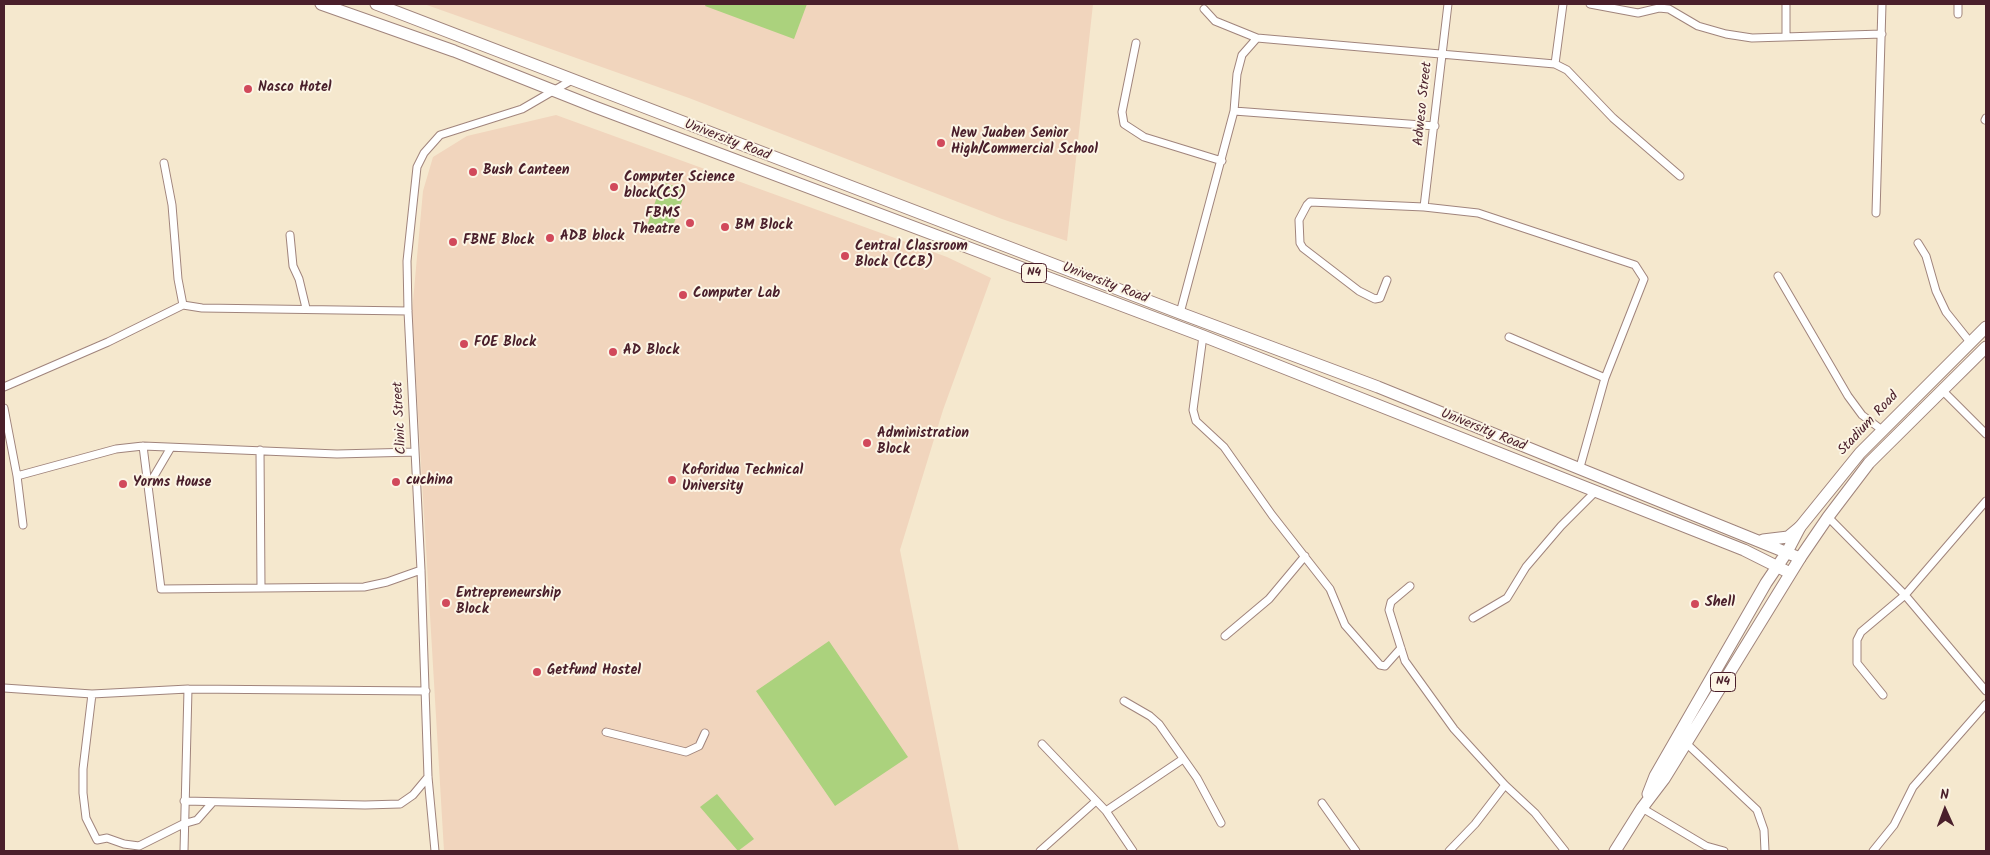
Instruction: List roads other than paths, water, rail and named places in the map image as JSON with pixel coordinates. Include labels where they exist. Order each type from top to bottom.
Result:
[{"type":"main road","name":"University Road","points":[[320,4],[454,51],[1203,336],[1744,550],[1790,573]]},
{"type":"main road","name":"University Road","points":[[376,4],[1180,313],[1378,387],[1580,467],[1800,558]]},
{"type":"main road","name":"Stadium Road","points":[[1787,552],[1800,527],[1860,453],[1986,327]]},
{"type":"main road","name":"Stadium Road","points":[[1800,558],[1828,517],[1870,463],[1986,347]]},
{"type":"main road","points":[[1760,540],[1788,537],[1800,527]]},
{"type":"main road","points":[[1744,550],[1763,567],[1766,583]]},
{"type":"main road","name":"N4","points":[[1643,806],[1655,776],[1766,583],[1787,552]]},
{"type":"main road","name":"N4","points":[[1615,851],[1643,806],[1664,779],[1800,558]]},
{"type":"street","name":"Adweso Street","points":[[1424,208],[1448,4]]},
{"type":"street","points":[[1555,64],[1563,4]]},
{"type":"street","points":[[1590,4],[1638,12],[1659,8],[1669,9],[1698,26],[1726,34],[1752,38],[1786,35],[1882,34]]},
{"type":"street","points":[[1786,4],[1786,35]]},
{"type":"street","points":[[1876,213],[1882,4]]},
{"type":"street","points":[[1958,4],[1958,14]]},
{"type":"street","points":[[1204,9],[1215,21],[1257,38],[1442,56],[1555,64],[1567,70],[1613,118],[1680,176]]},
{"type":"street","points":[[1180,313],[1222,161],[1234,111],[1237,74],[1242,55],[1257,38]]},
{"type":"street","points":[[1136,43],[1122,112],[1124,124],[1144,137],[1222,161]]},
{"type":"street","name":"Clinic Street","points":[[436,851],[428,777],[421,570],[408,311],[407,261],[416,168],[424,153],[440,135],[522,110],[572,80]]},
{"type":"street","points":[[1234,111],[1435,126]]},
{"type":"street","points":[[164,163],[172,205],[178,279],[183,305]]},
{"type":"street","points":[[1387,280],[1380,298],[1375,300],[1359,292],[1303,248],[1300,242],[1299,220],[1310,202],[1478,213],[1635,265],[1644,279],[1605,378],[1580,467]]},
{"type":"street","points":[[290,235],[292,266],[299,279],[306,308]]},
{"type":"street","points":[[1918,243],[1926,256],[1936,291],[1946,312],[1970,342]]},
{"type":"street","points":[[1778,276],[1848,396],[1862,415],[1882,430]]},
{"type":"street","points":[[4,387],[108,342],[183,305],[202,308],[306,308],[408,311]]},
{"type":"street","points":[[1203,336],[1193,415],[1224,447],[1272,515],[1330,589],[1345,625],[1380,665],[1385,666],[1401,648]]},
{"type":"street","points":[[1509,337],[1605,378]]},
{"type":"street","points":[[1942,390],[1986,434]]},
{"type":"street","points":[[4,408],[17,476],[23,525]]},
{"type":"street","points":[[17,476],[116,450],[144,446],[170,449],[260,450],[337,454],[415,452]]},
{"type":"street","points":[[144,446],[150,483],[153,534],[161,590],[261,587],[364,587],[388,582],[421,570]]},
{"type":"street","points":[[150,483],[170,449]]},
{"type":"street","points":[[260,450],[261,587]]},
{"type":"street","points":[[1473,618],[1507,598],[1526,567],[1561,526],[1596,491]]},
{"type":"street","points":[[1883,695],[1857,663],[1857,640],[1861,632],[1904,595],[1986,501]]},
{"type":"street","points":[[1828,517],[1904,595],[1986,691]]},
{"type":"street","points":[[1225,636],[1269,599],[1305,556]]},
{"type":"street","points":[[1410,586],[1390,602],[1389,610],[1405,661],[1449,722],[1505,785],[1535,813],[1565,851]]},
{"type":"street","points":[[4,688],[92,694],[188,689],[426,691]]},
{"type":"street","points":[[184,851],[183,824],[188,689]]},
{"type":"street","points":[[92,694],[83,769],[83,792],[86,818],[98,840],[106,838],[124,844],[139,846],[183,824],[197,820],[212,803]]},
{"type":"street","points":[[1124,701],[1150,716],[1197,778],[1222,823]]},
{"type":"street","points":[[1874,851],[1894,824],[1914,786],[1986,704]]},
{"type":"street","points":[[606,732],[686,752],[699,746],[705,733]]},
{"type":"street","points":[[1686,743],[1756,810],[1764,830],[1765,851]]},
{"type":"street","points":[[1042,744],[1106,811],[1133,851]]},
{"type":"street","points":[[1106,811],[1183,759]]},
{"type":"street","points":[[184,801],[212,803],[400,804],[413,795],[428,777]]},
{"type":"street","points":[[1449,851],[1475,824],[1505,785]]},
{"type":"street","points":[[1040,851],[1096,801]]},
{"type":"street","points":[[1322,802],[1356,851]]},
{"type":"street","points":[[1643,806],[1706,846],[1724,851]]},
{"type":"place","name":"Nasco Hotel","points":[[248,89]]},
{"type":"place","name":"New Juaben Senior High/Commercial School","points":[[941,143]]},
{"type":"place","name":"Bush Canteen","points":[[473,172]]},
{"type":"place","name":"Computer Science block(CS)","points":[[614,187]]},
{"type":"place","name":"FBMS Theatre","points":[[690,223]]},
{"type":"place","name":"BM Block","points":[[725,227]]},
{"type":"place","name":"ADB block","points":[[550,238]]},
{"type":"place","name":"FBNE Block","points":[[453,242]]},
{"type":"place","name":"Central Classroom Block (CCB)","points":[[845,256]]},
{"type":"place","name":"Computer Lab","points":[[683,295]]},
{"type":"place","name":"FOE Block","points":[[464,344]]},
{"type":"place","name":"AD Block","points":[[613,352]]},
{"type":"place","name":"Administration Block","points":[[867,443]]},
{"type":"place","name":"Koforidua Technical University","points":[[672,480]]},
{"type":"place","name":"cuchina","points":[[396,482]]},
{"type":"place","name":"Yorms House","points":[[123,484]]},
{"type":"place","name":"Entrepreneurship Block","points":[[446,603]]},
{"type":"place","name":"Shell","points":[[1695,604]]},
{"type":"place","name":"Getfund Hostel","points":[[537,672]]}]
